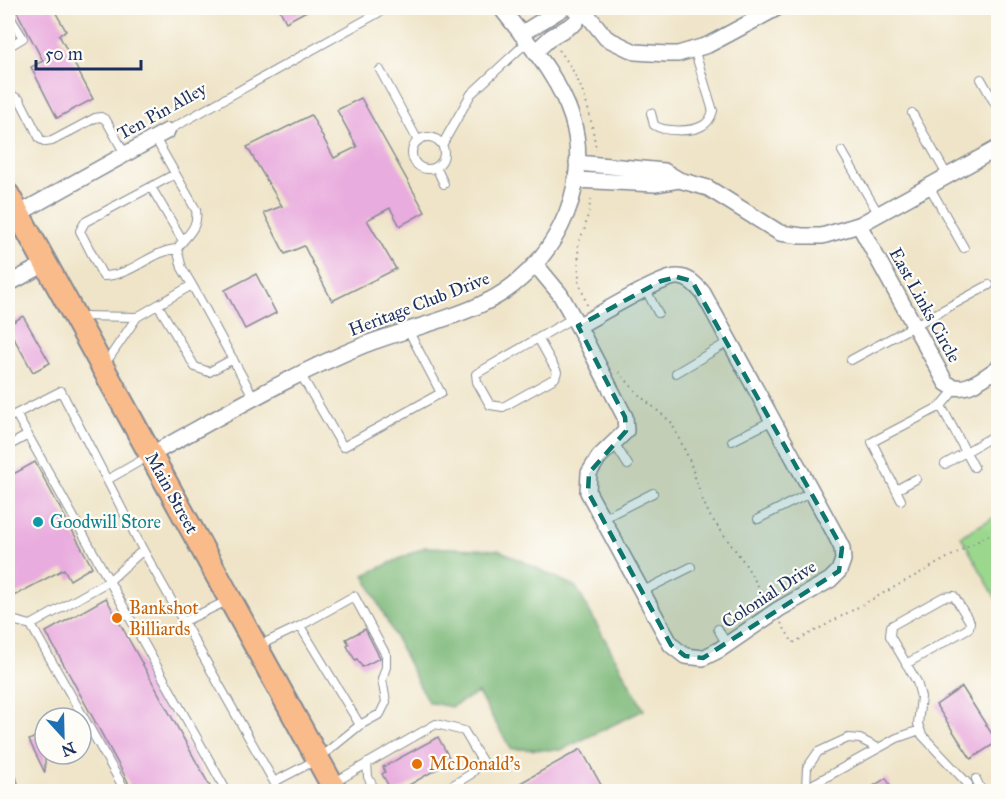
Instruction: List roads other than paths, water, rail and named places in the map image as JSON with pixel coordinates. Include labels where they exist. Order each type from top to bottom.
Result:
[{"type":"main road","name":"Main Street","points":[[13,205],[334,788]]},
{"type":"street","name":"Heritage Club Drive","points":[[150,455],[254,398],[364,346],[484,303],[510,287],[536,265],[557,234],[570,204],[576,180],[576,136],[572,118],[554,80],[501,8]]},
{"type":"street","points":[[527,43],[537,23],[563,8]]},
{"type":"street","points":[[527,43],[549,38],[575,23],[579,8]]},
{"type":"street","points":[[579,8],[606,38],[635,52],[678,54],[708,45],[777,8]]},
{"type":"street","name":"Ten Pin Alley","points":[[13,205],[161,135]]},
{"type":"street","points":[[577,163],[663,171],[679,180],[708,188],[780,233],[822,236],[859,225],[999,148]]},
{"type":"street","points":[[576,180],[656,184],[679,180]]},
{"type":"street","name":"East Links Circle","points":[[859,225],[946,383],[961,389],[999,368]]},
{"type":"street","points":[[8,284],[45,264]]},
{"type":"street","name":"Colonial Drive","points":[[536,265],[581,321],[625,417],[626,431],[600,457],[589,473],[588,492],[671,645],[685,656],[703,658],[727,645],[839,571],[843,560],[842,548],[704,293],[692,281],[677,277],[661,281],[581,321]]},
{"type":"street","points":[[8,780],[12,792]]},
{"type":"lane","name":"Ten Pin Alley","points":[[161,135],[387,8]]},
{"type":"lane","points":[[8,14],[23,38],[8,47]]},
{"type":"lane","points":[[442,145],[471,94],[527,43]]},
{"type":"lane","points":[[651,112],[654,125],[666,129],[700,128],[711,117],[713,111],[694,49]]},
{"type":"lane","points":[[380,70],[418,141]]},
{"type":"lane","points":[[981,79],[999,109]]},
{"type":"lane","points":[[8,98],[15,97],[20,100],[40,139],[46,142],[101,117],[106,120],[125,154]]},
{"type":"lane","points":[[912,113],[947,176]]},
{"type":"lane","points":[[161,135],[175,174],[196,210],[197,216],[192,232],[177,249],[167,250],[123,273],[103,276],[80,231],[85,222],[175,174]]},
{"type":"lane","points":[[429,137],[439,141],[442,145],[443,160],[436,167],[421,168],[414,160],[412,150],[418,141],[429,137]]},
{"type":"lane","points":[[842,151],[878,213]]},
{"type":"lane","points":[[436,167],[444,184]]},
{"type":"lane","points":[[929,186],[964,248]]},
{"type":"lane","points":[[151,187],[183,242]]},
{"type":"lane","points":[[177,249],[182,268],[254,398]]},
{"type":"lane","points":[[102,368],[137,317],[192,285]]},
{"type":"lane","points":[[851,360],[989,285]]},
{"type":"lane","points":[[646,290],[658,313]]},
{"type":"lane","points":[[158,305],[195,367],[210,372],[233,359]]},
{"type":"lane","points":[[74,316],[137,317]]},
{"type":"lane","points":[[538,338],[557,372],[555,378],[503,407],[490,405],[477,382],[476,374],[538,338],[581,321]]},
{"type":"lane","points":[[301,375],[343,447],[441,393],[408,330]]},
{"type":"lane","points":[[676,373],[730,341]]},
{"type":"lane","points":[[901,500],[872,442],[941,406],[956,388]]},
{"type":"lane","points":[[8,418],[61,391],[143,550],[279,792]]},
{"type":"lane","points":[[941,406],[974,467]]},
{"type":"lane","points":[[16,414],[227,792]]},
{"type":"lane","points":[[732,441],[773,420]]},
{"type":"lane","points":[[8,446],[28,435]]},
{"type":"lane","points":[[945,464],[990,438]]},
{"type":"lane","points":[[614,443],[628,465]]},
{"type":"lane","points":[[107,480],[150,455]]},
{"type":"lane","points":[[896,490],[916,479]]},
{"type":"lane","points":[[758,519],[812,492]]},
{"type":"lane","points":[[602,519],[653,493]]},
{"type":"lane","points":[[8,619],[31,625],[109,581],[143,550]]},
{"type":"lane","points":[[642,592],[691,567]]},
{"type":"lane","points":[[256,647],[354,596],[386,655],[386,667],[382,679],[386,702],[380,714],[360,725],[318,759],[274,782]]},
{"type":"lane","points":[[906,664],[969,628],[970,622],[954,596],[943,597],[891,626],[890,636],[906,664],[917,681],[921,697],[918,724],[922,735],[968,784]]},
{"type":"lane","points":[[183,622],[230,599]]},
{"type":"lane","points":[[31,625],[126,792]]},
{"type":"lane","points":[[300,626],[360,725]]},
{"type":"lane","points":[[718,629],[727,645]]},
{"type":"lane","points":[[334,788],[367,763],[436,724],[464,731],[482,761],[471,774],[442,792]]},
{"type":"lane","points":[[803,790],[897,738],[920,730]]},
{"type":"lane","points":[[803,790],[807,768],[818,752],[848,738],[860,739],[878,748]]},
{"type":"lane","points":[[367,763],[368,777],[376,792]]},
{"type":"lane","points":[[976,779],[982,792]]},
{"type":"place","name":"Goodwill Store","points":[[38,522]]},
{"type":"place","name":"Bankshot Billiards","points":[[117,618]]},
{"type":"place","name":"McDonald's","points":[[417,764]]}]
